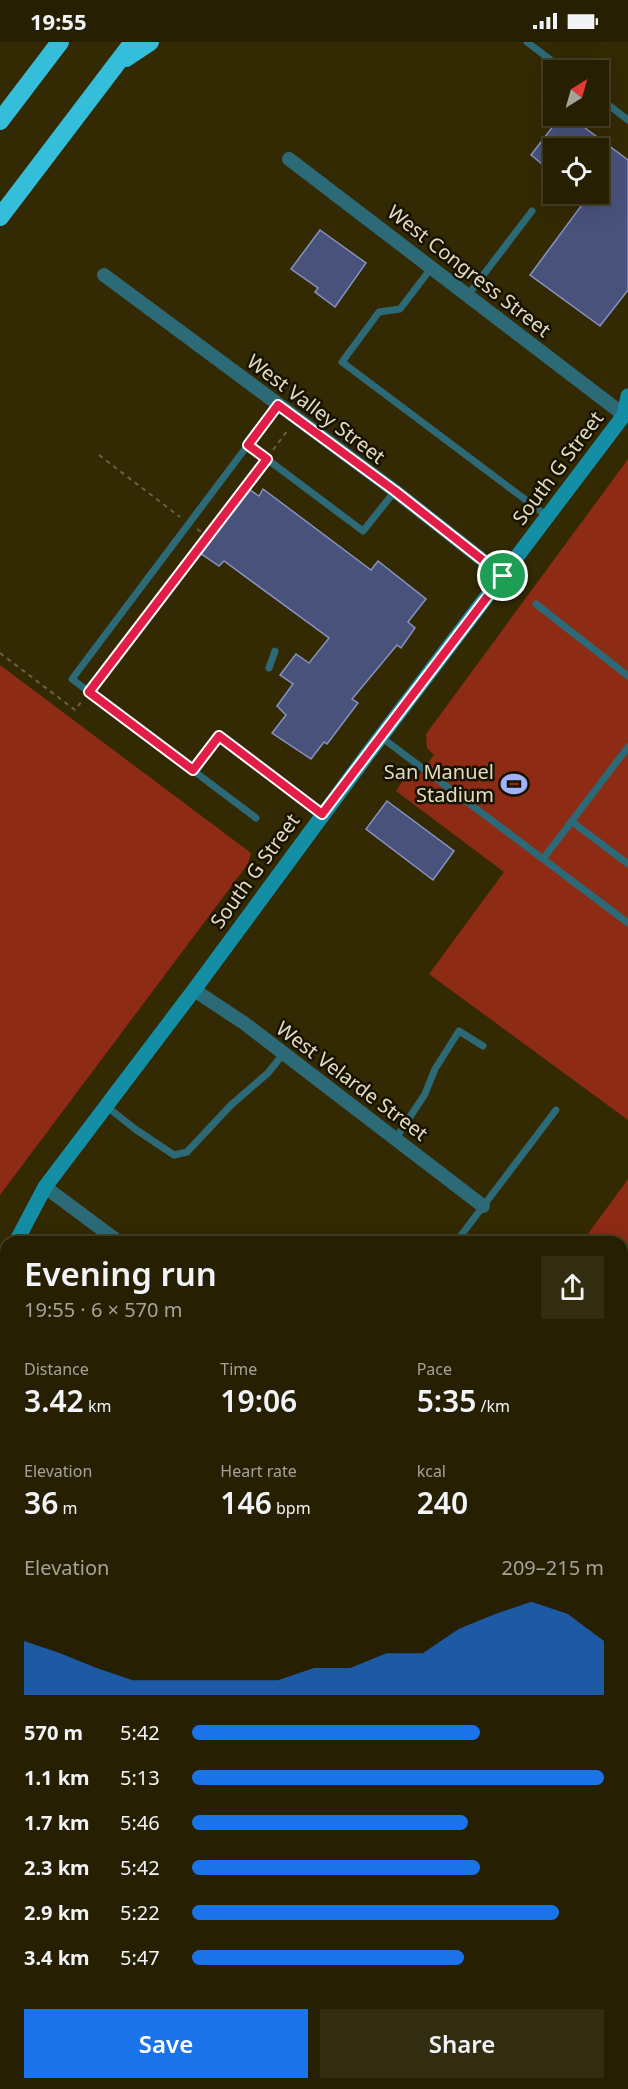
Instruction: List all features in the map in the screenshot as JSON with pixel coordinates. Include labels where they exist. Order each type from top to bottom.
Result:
[{"type":"highway","points":[[0,121],[60,42]]},
{"type":"highway","points":[[0,217],[133,42]]},
{"type":"highway","points":[[117,64],[150,42]]},
{"type":"main road","name":"South G Street","points":[[19,1236],[45,1187],[194,990],[380,736],[627,415],[628,396]]},
{"type":"street","name":"West Congress Street","points":[[289,159],[627,415]]},
{"type":"street","name":"West Valley Street","points":[[105,275],[395,491],[503,576]]},
{"type":"street","name":"West Velarde Street","points":[[194,990],[244,1023],[483,1206]]},
{"type":"street","points":[[45,1187],[112,1236]]},
{"type":"lane","points":[[527,42],[551,60]]},
{"type":"lane","points":[[609,106],[628,120]]},
{"type":"lane","points":[[468,295],[531,211]]},
{"type":"lane","points":[[432,267],[400,309],[379,312],[342,362],[548,517]]},
{"type":"lane","points":[[256,818],[72,679],[278,405]]},
{"type":"lane","points":[[248,445],[363,531],[395,491]]},
{"type":"lane","points":[[536,604],[628,676]]},
{"type":"lane","points":[[269,668],[275,651]]},
{"type":"lane","points":[[193,770],[219,736],[322,814]]},
{"type":"lane","points":[[380,736],[628,923]]},
{"type":"lane","points":[[543,859],[628,747]]},
{"type":"lane","points":[[571,821],[628,864]]},
{"type":"lane","points":[[396,1138],[425,1094],[435,1069],[459,1031],[483,1046]]},
{"type":"lane","points":[[106,1106],[174,1155],[187,1152],[231,1105],[268,1073],[283,1054]]},
{"type":"lane","points":[[460,1236],[556,1110]]},
{"type":"path","points":[[0,653],[75,710],[287,431]]},
{"type":"path","points":[[99,455],[207,537]]},
{"type":"shaded area","name":"San Manuel Stadium","points":[[628,459],[628,1120],[429,974],[504,872],[396,791],[406,776],[417,778],[434,755],[427,748],[426,734]]},
{"type":"shaded area","points":[[0,665],[251,853],[248,864],[0,1195]]},
{"type":"shaded area","points":[[628,1179],[628,1236],[586,1236]]},
{"type":"building","points":[[553,126],[582,126],[598,138],[544,138]]},
{"type":"building","points":[[543,139],[543,165],[531,155]]},
{"type":"building","points":[[609,146],[628,160],[628,290],[600,326],[530,275],[583,204],[609,204]]},
{"type":"building","points":[[320,230],[366,263],[335,307],[315,292],[318,288],[291,269]]},
{"type":"building","points":[[263,489],[371,570],[378,561],[426,599],[408,622],[415,628],[401,648],[397,645],[352,699],[358,703],[327,744],[324,742],[311,759],[272,733],[286,715],[277,706],[293,684],[280,675],[296,654],[309,663],[329,638],[224,561],[219,566],[200,553],[250,490],[259,496]]},
{"type":"building","points":[[387,801],[454,851],[433,880],[366,829]]},
{"type":"place","name":"San Manuel Stadium","points":[[514,784]]},
{"type":"route","points":[[278,405],[395,491],[503,576],[322,814],[219,736],[193,770],[89,692],[267,459],[248,445],[278,405]]}]
